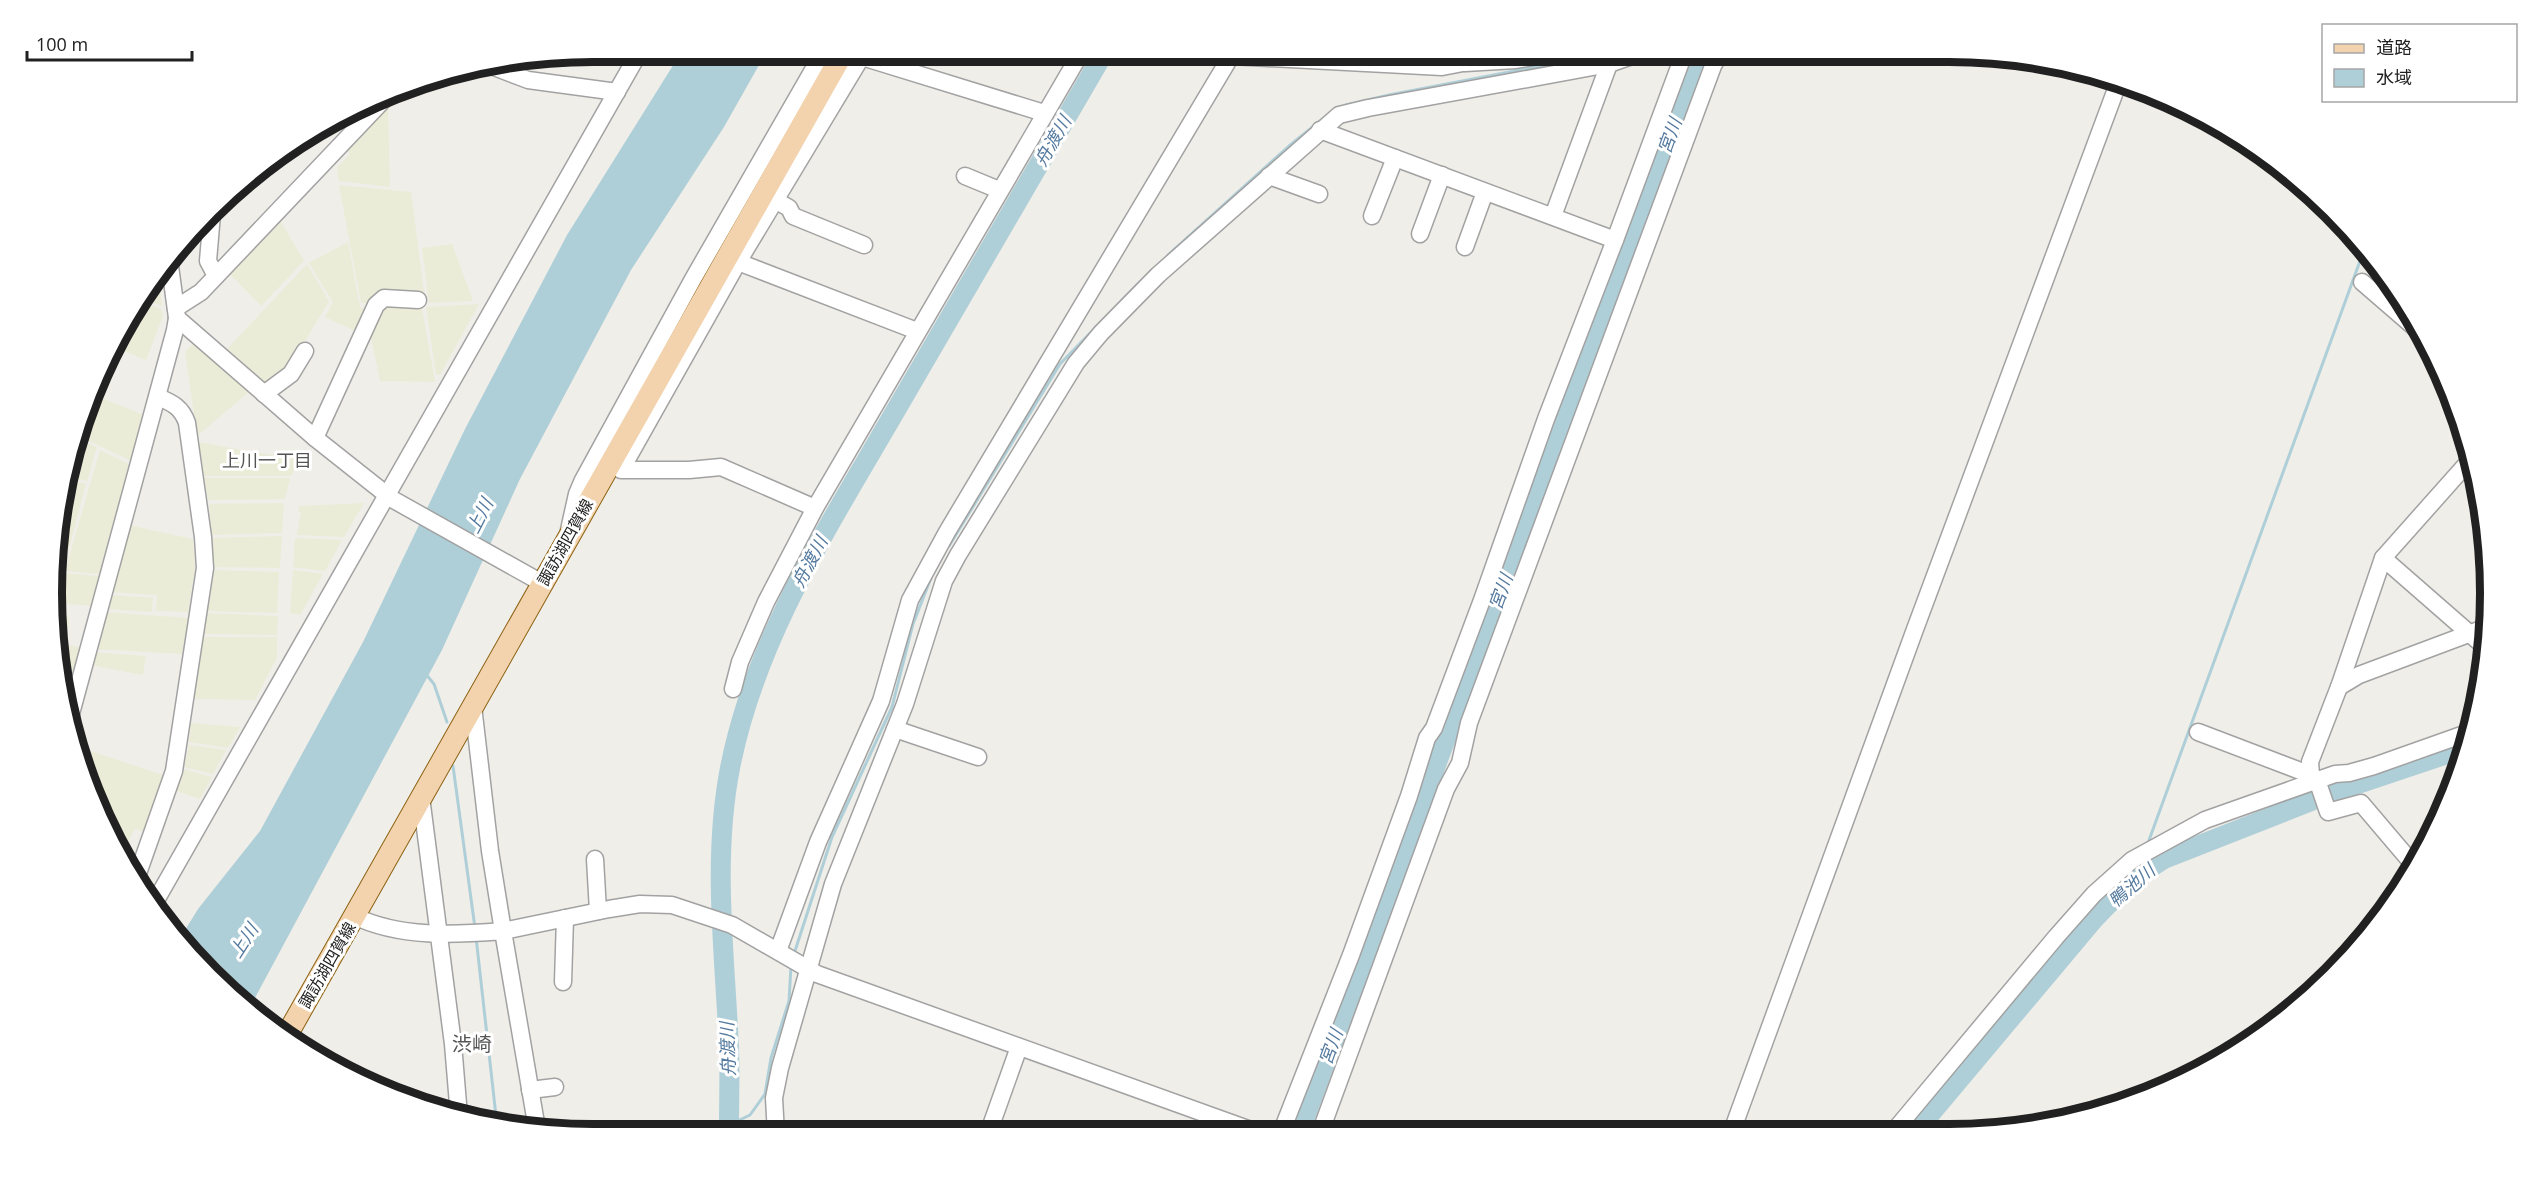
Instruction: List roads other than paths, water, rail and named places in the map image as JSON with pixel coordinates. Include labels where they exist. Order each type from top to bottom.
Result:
[{"type":"main road","name":"諏訪湖四賀線","points":[[290,1029],[473,706],[538,581],[568,536],[852,62]]},
{"type":"street","points":[[158,898],[389,496],[634,62]]},
{"type":"street","points":[[568,536],[583,480],[693,279],[818,62]]},
{"type":"street","points":[[815,508],[721,467],[689,470],[621,470],[852,62]]},
{"type":"street","points":[[885,62],[1044,113]]},
{"type":"street","points":[[733,689],[740,662],[766,602],[815,508],[1075,62]]},
{"type":"street","points":[[778,951],[818,842],[881,701],[910,600],[947,532],[1228,62]]},
{"type":"street","points":[[1353,62],[1442,67],[1481,62]]},
{"type":"street","points":[[775,1124],[774,1098],[780,1068],[807,969],[848,843],[895,729],[920,660],[944,581],[1076,363],[1101,333],[1158,275],[1339,115],[1615,62]]},
{"type":"street","points":[[1285,1124],[1351,955],[1409,796],[1427,738],[1434,728],[1546,419],[1681,62]]},
{"type":"street","points":[[1323,1124],[1446,789],[1460,763],[1473,712],[1715,62]]},
{"type":"street","points":[[1553,216],[1609,64]]},
{"type":"street","points":[[500,70],[528,80],[617,92]]},
{"type":"street","points":[[1735,1124],[2116,89]]},
{"type":"street","points":[[176,313],[201,292],[375,108]]},
{"type":"street","points":[[1320,130],[1615,240]]},
{"type":"street","points":[[1372,216],[1395,158]]},
{"type":"street","points":[[965,176],[999,190]]},
{"type":"street","points":[[1269,176],[1319,194]]},
{"type":"street","points":[[1420,234],[1442,176]]},
{"type":"street","points":[[1465,248],[1485,192]]},
{"type":"street","points":[[775,200],[789,208],[793,216],[864,245]]},
{"type":"street","points":[[211,223],[208,261],[216,276]]},
{"type":"street","points":[[738,262],[917,331]]},
{"type":"street","points":[[74,704],[158,397],[176,313],[170,270]]},
{"type":"street","points":[[2362,282],[2401,316]]},
{"type":"street","points":[[315,438],[321,406],[376,305],[384,298],[418,300]]},
{"type":"street","points":[[176,313],[315,438],[389,496],[538,581]]},
{"type":"street","points":[[264,394],[291,374],[305,351]]},
{"type":"street","points":[[139,869],[174,771],[205,568],[203,537],[184,412],[174,404],[158,397]]},
{"type":"street","points":[[2408,859],[2361,803],[2328,812],[2310,762],[2384,558],[2464,467]]},
{"type":"street","points":[[2384,558],[2477,640]]},
{"type":"street","points":[[2339,687],[2359,675],[2478,630]]},
{"type":"street","points":[[473,706],[490,851],[535,1121]]},
{"type":"street","points":[[895,729],[978,757]]},
{"type":"street","points":[[2198,732],[2314,777]]},
{"type":"street","points":[[1900,1124],[2056,937],[2094,894],[2132,860],[2205,819],[2314,777],[2374,766],[2460,736]]},
{"type":"street","points":[[421,797],[440,934],[458,1107]]},
{"type":"street","points":[[595,860],[598,911]]},
{"type":"street","points":[[354,916],[399,930],[454,935],[503,931],[640,904],[672,905],[732,925],[807,969],[1234,1124]]},
{"type":"street","points":[[563,982],[565,918]]},
{"type":"street","points":[[992,1124],[1019,1047]]},
{"type":"street","points":[[530,1090],[555,1087]]},
{"type":"water","name":"上川","points":[[675,62],[761,62],[724,127],[631,270],[520,479],[442,650],[253,1001],[217,969],[184,932],[198,909],[260,831],[363,642],[465,429],[567,235]]},
{"type":"waterway","name":"舟渡川","points":[[729,1124],[729,1049],[721,908],[722,838],[730,768],[741,721],[756,676],[774,632],[817,546],[1099,62]]},
{"type":"waterway","points":[[1346,105],[1561,62]]},
{"type":"waterway","name":"宮川","points":[[1302,1124],[1698,62]]},
{"type":"waterway","points":[[1168,255],[1289,146],[1330,113]]},
{"type":"waterway","points":[[2148,843],[2361,258]]},
{"type":"waterway","points":[[1100,323],[1139,283]]},
{"type":"waterway","points":[[949,546],[1060,364],[1095,328]]},
{"type":"waterway","points":[[794,954],[832,837],[892,707],[913,624],[931,578]]},
{"type":"waterway","points":[[425,673],[434,684],[447,722]]},
{"type":"waterway","name":"鴨池川","points":[[1922,1124],[2094,919],[2144,872],[2164,859],[2334,792],[2455,751]]},
{"type":"waterway","points":[[453,766],[475,928]]},
{"type":"waterway","points":[[2141,860],[2141,873]]},
{"type":"waterway","points":[[476,937],[496,1115]]},
{"type":"waterway","points":[[731,1124],[750,1115],[765,1094],[771,1058],[789,1001],[791,966]]},
{"type":"district","name":"上川一丁目","points":[[267,461]]},
{"type":"district","name":"渋崎","points":[[472,1044]]}]
